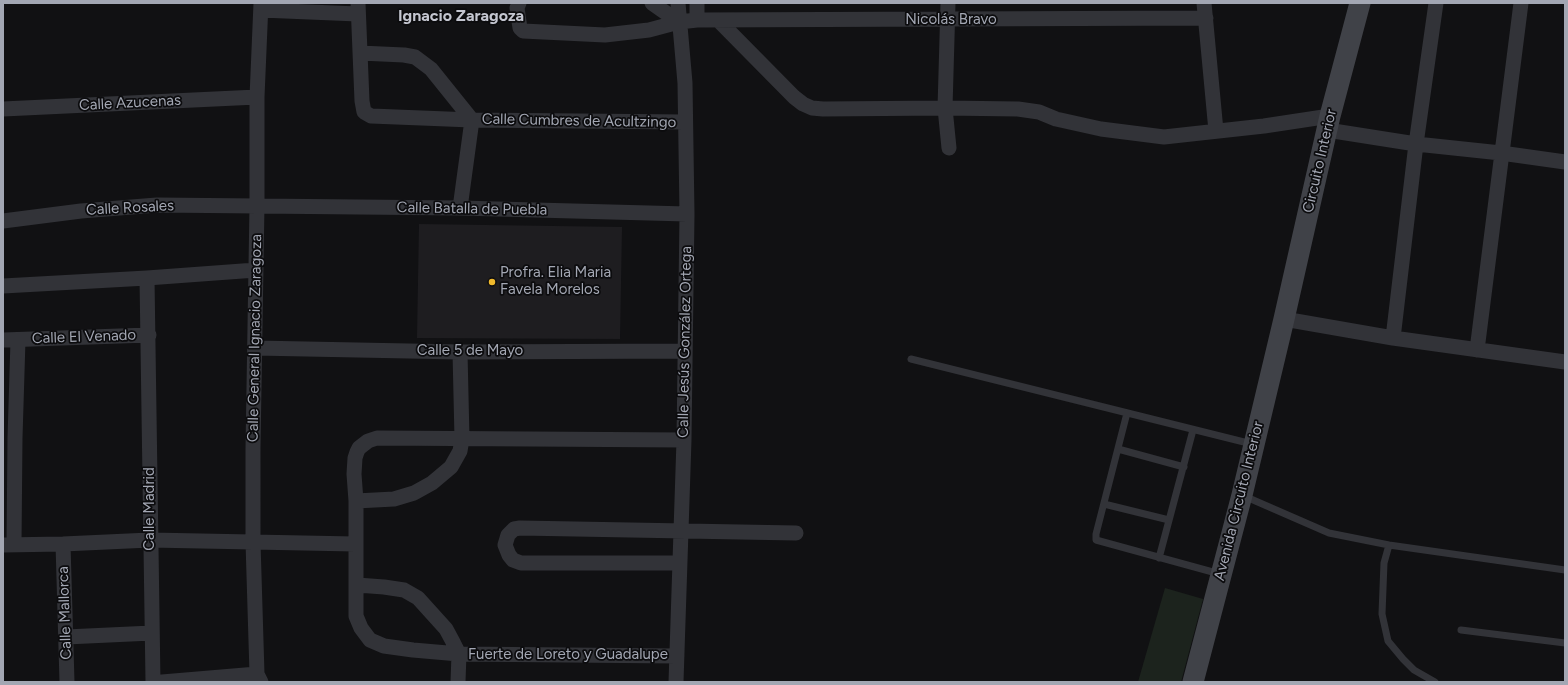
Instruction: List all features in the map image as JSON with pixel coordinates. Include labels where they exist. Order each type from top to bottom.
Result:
[{"type":"main road","name":"Circuito Interior","points":[[1284,319],[1329,123],[1360,3]]},
{"type":"main road","name":"Avenida Circuito Interior","points":[[1193,682],[1242,495],[1284,319]]},
{"type":"street","name":"Nicolás Bravo","points":[[519,3],[517,8],[520,28],[526,32],[612,34],[649,30],[679,22],[697,20],[1206,18]]},
{"type":"street","points":[[652,3],[679,22]]},
{"type":"street","name":"Calle Jesús González Ortega","points":[[676,682],[684,440],[687,214],[685,75],[678,3]]},
{"type":"street","points":[[697,3],[697,20]]},
{"type":"street","points":[[948,3],[945,108],[949,148]]},
{"type":"street","points":[[1204,3],[1216,131]]},
{"type":"street","points":[[1394,338],[1416,144],[1436,3]]},
{"type":"street","points":[[1477,350],[1521,3]]},
{"type":"street","points":[[261,7],[358,8]]},
{"type":"street","name":"Calle General Ignacio Zaragoza","points":[[257,679],[253,542],[253,448],[257,205],[257,97],[261,7]]},
{"type":"street","name":"Calle Cumbres de Acultzingo","points":[[358,8],[362,102],[364,112],[371,116],[472,120],[686,122]]},
{"type":"street","points":[[719,21],[794,97],[803,104],[812,108],[1018,109],[1039,112],[1056,119],[1101,129],[1164,137],[1216,131],[1329,123],[1416,144],[1501,153],[1565,162]]},
{"type":"street","name":"Calle Cumbres de Acultzingo","points":[[360,52],[415,57],[431,69],[472,120]]},
{"type":"street","name":"Calle Azucenas","points":[[3,109],[257,97]]},
{"type":"street","points":[[460,208],[472,120]]},
{"type":"street","name":"Calle Rosales","points":[[3,221],[81,211],[157,204],[257,205]]},
{"type":"street","name":"Calle Batalla de Puebla","points":[[257,205],[460,208],[687,214]]},
{"type":"street","points":[[3,286],[256,270]]},
{"type":"street","name":"Calle Madrid","points":[[147,278],[153,682]]},
{"type":"street","points":[[1284,319],[1394,338],[1477,350],[1564,358]]},
{"type":"street","name":"Calle El Venado","points":[[3,340],[149,335]]},
{"type":"street","points":[[18,340],[15,438],[8,544],[63,544],[150,540],[356,544]]},
{"type":"street","name":"Calle 5 de Mayo","points":[[255,348],[460,352],[685,351]]},
{"type":"street","points":[[356,501],[394,499],[414,493],[432,483],[451,467],[460,451],[462,439],[460,352]]},
{"type":"street","name":"Fuerte de Loreto y Guadalupe","points":[[677,656],[459,654],[384,646],[370,640],[360,628],[356,616],[356,501],[354,474],[355,458],[360,448],[368,441],[377,438],[684,440]]},
{"type":"street","points":[[679,563],[521,563],[513,560],[505,545],[508,535],[514,529],[520,528],[796,533]]},
{"type":"street","name":"Calle Mallorca","points":[[63,544],[67,682]]},
{"type":"street","name":"Fuerte de Loreto y Guadalupe","points":[[357,585],[404,590],[418,598],[446,629],[459,654]]},
{"type":"street","points":[[66,637],[152,633]]},
{"type":"street","points":[[458,682],[459,654]]},
{"type":"street","points":[[162,682],[257,679]]},
{"type":"lane","points":[[910,359],[1254,445]]},
{"type":"lane","points":[[1127,413],[1096,534],[1096,540],[1221,574]]},
{"type":"lane","points":[[1159,558],[1194,430]]},
{"type":"lane","points":[[1118,449],[1184,467]]},
{"type":"lane","points":[[1242,495],[1329,533],[1389,545],[1565,570]]},
{"type":"lane","points":[[1104,504],[1169,520]]},
{"type":"lane","points":[[1389,545],[1384,564],[1382,614],[1388,641],[1409,664],[1435,682]]},
{"type":"lane","points":[[1461,630],[1565,644]]},
{"type":"shaded area","name":"Profra. Elia Maria Favela Morelos","points":[[419,224],[622,227],[620,339],[417,338]]},
{"type":"shaded area","points":[[1165,588],[1203,599],[1181,682],[1138,682]]},
{"type":"place","name":"Profra. Elia Maria Favela Morelos","points":[[492,282]]},
{"type":"district","name":"Ignacio Zaragoza","points":[[461,16]]}]
